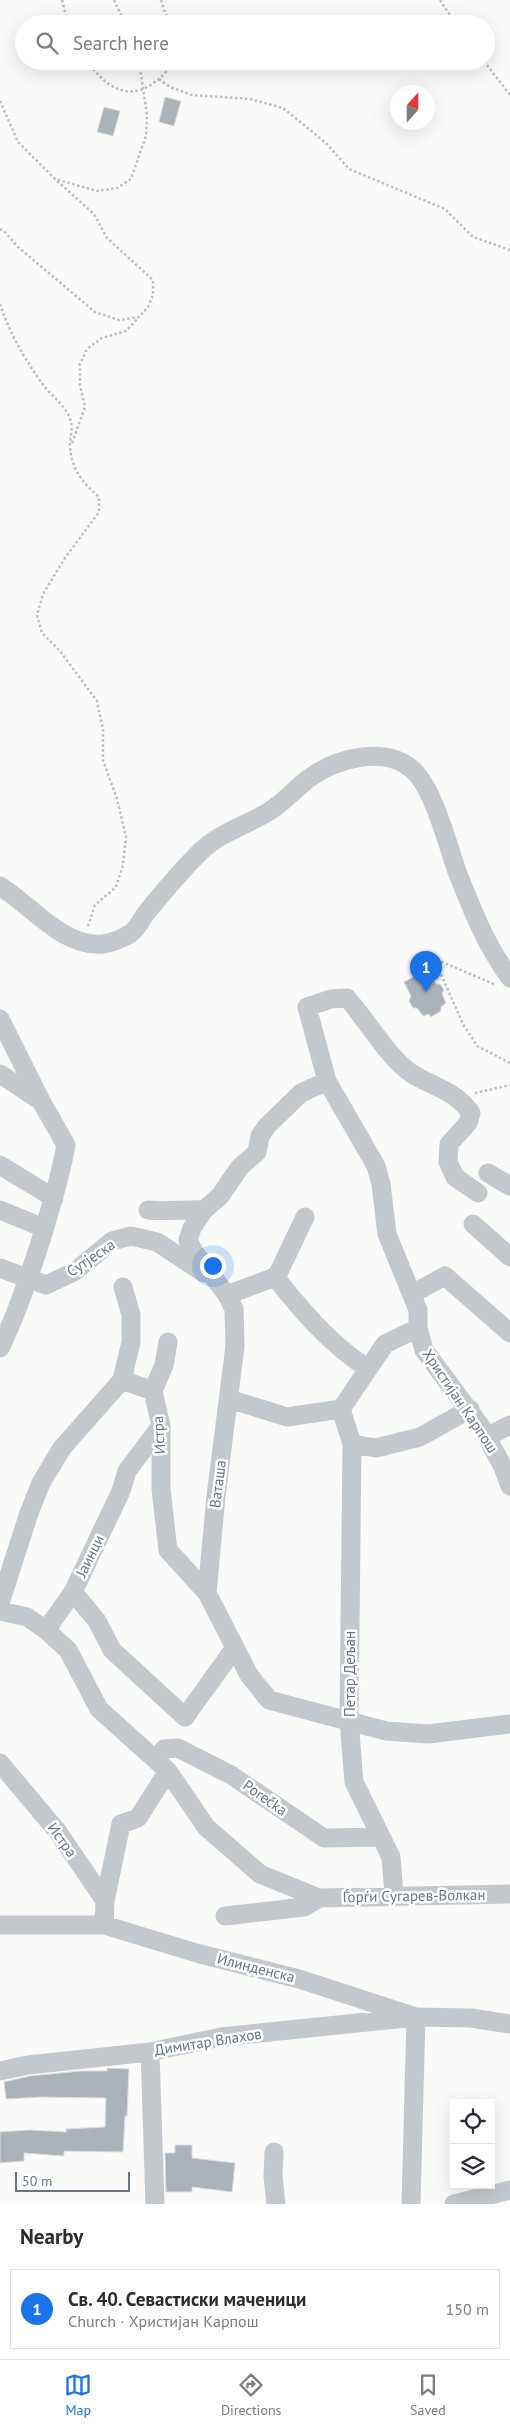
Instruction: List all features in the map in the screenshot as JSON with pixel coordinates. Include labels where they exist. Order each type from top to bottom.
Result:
[{"type":"street","points":[[0,886],[13,894],[59,932],[83,941],[103,944],[120,939],[132,932],[145,914],[201,851],[219,838],[284,802],[309,778],[338,764],[365,755],[389,757],[414,770],[429,794],[487,943],[506,981]]},
{"type":"street","name":"Христијан Карпош","points":[[459,1098],[419,1078],[400,1065],[347,998],[331,1000],[307,1007],[327,1081],[376,1166],[381,1184],[387,1234],[418,1310],[418,1328],[424,1350],[470,1409],[504,1467],[510,1486]]},
{"type":"street","points":[[0,1018],[41,1101],[66,1145],[54,1198],[44,1228],[37,1283],[21,1302],[0,1348]]},
{"type":"street","points":[[0,1074],[41,1101]]},
{"type":"street","name":"Ваташа","points":[[207,1593],[216,1496],[235,1346],[234,1309],[222,1288],[188,1240],[192,1228],[204,1210],[220,1196],[240,1167],[257,1152],[260,1136],[266,1126],[301,1093],[327,1081]]},
{"type":"street","points":[[459,1098],[472,1113],[468,1124],[449,1144],[448,1162],[455,1178],[478,1193]]},
{"type":"street","points":[[0,1164],[54,1198]]},
{"type":"street","points":[[488,1173],[510,1186]]},
{"type":"street","points":[[148,1210],[165,1212],[188,1209],[204,1210]]},
{"type":"street","points":[[0,1210],[44,1228]]},
{"type":"street","points":[[276,1278],[305,1217]]},
{"type":"street","points":[[473,1224],[510,1257]]},
{"type":"street","name":"Сутјеска","points":[[37,1283],[74,1272],[112,1241],[131,1236],[157,1242],[222,1288]]},
{"type":"street","points":[[0,1268],[37,1283]]},
{"type":"street","points":[[412,1294],[445,1276],[510,1333]]},
{"type":"street","points":[[222,1288],[276,1278]]},
{"type":"street","points":[[276,1278],[309,1319],[346,1354],[367,1368]]},
{"type":"street","points":[[0,1603],[29,1513],[41,1483],[62,1448],[122,1380],[132,1342],[131,1314],[123,1287]]},
{"type":"street","points":[[229,1399],[287,1417],[341,1409],[385,1344],[418,1328]]},
{"type":"street","points":[[122,1380],[153,1391],[164,1365],[168,1342]]},
{"type":"street","name":"Истра","points":[[153,1391],[161,1426],[161,1489],[168,1550],[207,1593]]},
{"type":"street","name":"Петар Дељан","points":[[341,1409],[352,1444],[349,1720],[354,1782],[391,1858],[394,1895]]},
{"type":"street","points":[[352,1444],[376,1448],[420,1437],[470,1409]]},
{"type":"street","points":[[487,1437],[510,1425]]},
{"type":"street","name":"Јаинци","points":[[161,1426],[127,1471],[121,1491],[73,1592],[97,1621],[112,1650],[185,1717],[234,1649]]},
{"type":"street","points":[[46,1630],[73,1592]]},
{"type":"street","points":[[207,1593],[249,1675],[269,1700],[386,1731],[428,1734],[510,1724]]},
{"type":"street","name":"Ѓорѓи Сугарев-Волкан","points":[[0,1611],[27,1617],[46,1630],[68,1650],[99,1709],[162,1765],[206,1827],[260,1874],[319,1898],[510,1894]]},
{"type":"street","name":"Porečka","points":[[162,1765],[164,1749],[178,1748],[231,1774],[324,1838],[381,1836]]},
{"type":"street","name":"Истра","points":[[0,1763],[58,1832],[106,1901]]},
{"type":"street","points":[[104,1924],[106,1901],[121,1824],[138,1818],[162,1765]]},
{"type":"street","name":"Ѓорѓи Сугарев-Волкан","points":[[225,1916],[304,1908],[319,1898]]},
{"type":"street","name":"Илинденска","points":[[0,1925],[104,1924],[200,1954],[298,1979],[416,2017],[471,2018],[510,2024]]},
{"type":"street","points":[[411,2204],[416,2017]]},
{"type":"street","name":"Димитар Влахов","points":[[0,2071],[28,2065],[150,2052],[221,2037],[416,2017]]},
{"type":"street","points":[[150,2052],[155,2204]]},
{"type":"street","points":[[274,2152],[273,2176],[276,2204]]},
{"type":"street","points":[[466,2203],[510,2190]]},
{"type":"path","points":[[62,0],[66,15]]},
{"type":"path","points":[[114,0],[121,15]]},
{"type":"path","points":[[161,0],[166,15]]},
{"type":"path","points":[[440,0],[450,15]]},
{"type":"path","points":[[94,70],[111,86],[130,93],[145,90],[160,79],[166,70]]},
{"type":"path","points":[[55,179],[97,190],[117,188],[132,179],[146,136],[147,115],[141,70]]},
{"type":"path","points":[[491,70],[510,95]]},
{"type":"path","points":[[160,79],[170,87],[192,95],[250,99],[283,108],[326,143],[349,169],[445,209],[473,237],[510,250]]},
{"type":"path","points":[[0,101],[18,142],[94,214],[107,238],[153,280],[153,295],[148,307],[126,331],[102,338],[87,349],[80,364],[80,385],[85,407],[70,447]]},
{"type":"path","points":[[0,229],[18,247],[95,312],[119,320],[139,317]]},
{"type":"path","points":[[0,304],[9,330],[42,384],[66,409],[71,422],[70,447],[74,469],[86,485],[99,497],[98,512],[42,594],[37,615],[42,634],[60,651],[97,701],[103,730],[103,760],[117,799],[126,837],[123,865],[116,887],[95,905],[83,941]]},
{"type":"path","points":[[506,981],[494,985],[442,962],[436,963],[463,1024],[477,1046],[510,1063]]},
{"type":"path","points":[[459,1098],[510,1085]]},
{"type":"building","points":[[165,97],[181,101],[174,126],[159,122]]},
{"type":"building","points":[[104,107],[120,111],[113,136],[97,132]]},
{"type":"building","points":[[428,969],[436,984],[440,984],[444,990],[442,994],[446,1003],[441,1007],[441,1011],[431,1017],[429,1014],[423,1016],[417,1008],[413,1008],[409,1001],[411,996],[404,982]]},
{"type":"building","points":[[107,2068],[129,2069],[123,2152],[64,2151],[64,2156],[24,2153],[24,2161],[0,2163],[0,2132],[30,2130],[66,2132],[66,2129],[105,2127],[106,2098],[41,2097],[6,2099],[4,2082],[30,2076],[81,2071],[107,2071]]},
{"type":"building","points":[[175,2145],[192,2145],[192,2158],[235,2163],[232,2192],[192,2187],[192,2192],[166,2192],[165,2153],[175,2153]]},
{"type":"place","name":"Св. 40. Севастиски маченици","points":[[426,992]]}]
